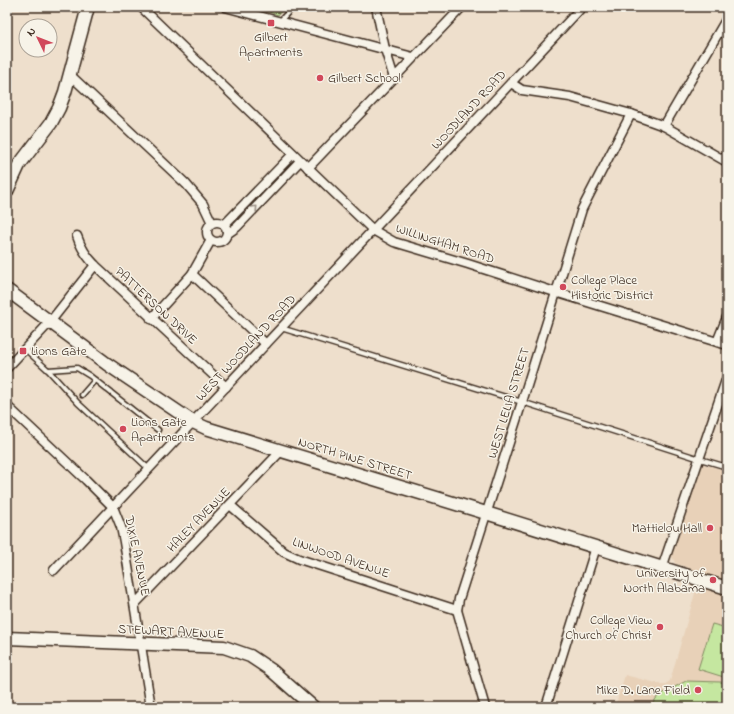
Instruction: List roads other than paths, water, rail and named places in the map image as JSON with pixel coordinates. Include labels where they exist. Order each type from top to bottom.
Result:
[{"type":"main road","points":[[7,191],[19,165],[51,123],[59,108],[88,7]]},
{"type":"main road","name":"NORTH PINE STREET","points":[[7,290],[107,364],[193,422],[206,428],[727,588]]},
{"type":"main road","name":"STEWART AVENUE","points":[[7,638],[224,647],[250,656],[271,670],[313,707]]},
{"type":"street","name":"WILLINGHAM ROAD","points":[[141,7],[373,230],[394,242],[727,345]]},
{"type":"street","points":[[225,7],[413,57]]},
{"type":"street","points":[[376,7],[385,50],[394,78]]},
{"type":"street","points":[[308,168],[462,7]]},
{"type":"street","name":"WOODLAND ROAD","points":[[373,230],[582,7]]},
{"type":"street","points":[[664,126],[727,18]]},
{"type":"street","points":[[70,74],[186,184],[203,204],[212,223]]},
{"type":"street","points":[[511,83],[522,90],[570,97],[631,114],[664,126],[727,162]]},
{"type":"street","name":"WEST LELIA STREET","points":[[485,707],[457,610],[459,599],[582,209],[631,114]]},
{"type":"street","points":[[224,225],[293,154]]},
{"type":"street","points":[[227,234],[226,227],[218,222],[212,223],[207,232],[211,240],[218,242],[224,239],[227,234],[237,227],[300,161]]},
{"type":"street","points":[[259,189],[267,196]]},
{"type":"street","name":"WEST WOODLAND ROAD","points":[[54,570],[373,230]]},
{"type":"street","name":"PATTERSON DRIVE","points":[[77,236],[81,248],[95,266],[226,387]]},
{"type":"street","points":[[152,319],[192,274],[211,240]]},
{"type":"street","points":[[7,368],[50,322],[95,266]]},
{"type":"street","points":[[192,274],[266,344]]},
{"type":"street","points":[[718,342],[727,317]]},
{"type":"street","points":[[662,568],[727,377]]},
{"type":"street","name":"DIXIE AVENUE","points":[[7,406],[113,507],[121,527],[151,707]]},
{"type":"street","name":"HALEY AVENUE","points":[[135,604],[281,452]]},
{"type":"street","name":"LINWOOD AVENUE","points":[[230,505],[284,552],[299,559],[457,610]]},
{"type":"street","points":[[546,707],[596,547]]},
{"type":"lane","points":[[280,21],[293,7]]},
{"type":"lane","points":[[281,328],[727,467]]},
{"type":"lane","points":[[25,349],[48,370],[78,403],[149,469]]},
{"type":"lane","points":[[48,370],[77,368],[95,380],[158,430]]},
{"type":"lane","points":[[82,395],[95,380]]},
{"type":"place","name":"Gilbert Apartments","points":[[271,23]]},
{"type":"place","name":"Gilbert School","points":[[320,78]]},
{"type":"place","name":"College Place Historic District","points":[[563,287]]},
{"type":"place","name":"Lions Gate","points":[[23,351]]},
{"type":"place","name":"Lions Gate Apartments","points":[[123,429]]},
{"type":"place","name":"Mattielou Hall","points":[[710,528]]},
{"type":"place","name":"University of North Alabama","points":[[713,580]]},
{"type":"place","name":"College View Church of Christ","points":[[660,627]]},
{"type":"place","name":"Mike D. Lane Field","points":[[698,690]]}]
